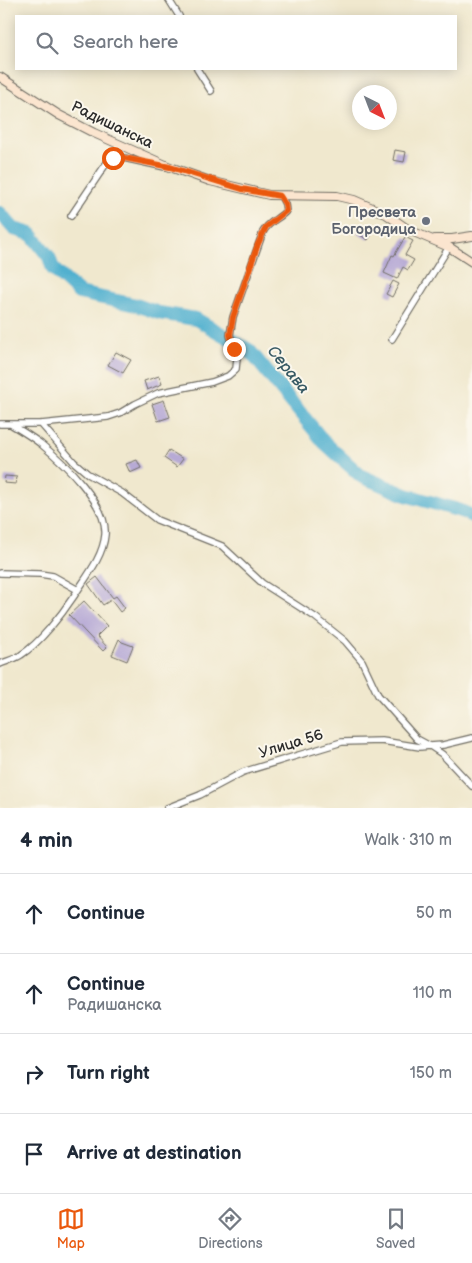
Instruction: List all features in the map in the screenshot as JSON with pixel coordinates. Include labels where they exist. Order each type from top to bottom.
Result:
[{"type":"street","points":[[169,0],[178,15]]},
{"type":"street","points":[[198,70],[211,91]]},
{"type":"street","name":"Радишанска","points":[[0,77],[59,115],[119,145],[170,167],[242,189],[280,196],[337,196],[354,200],[371,206],[409,230],[449,247],[472,262]]},
{"type":"street","points":[[71,216],[108,161],[113,158],[119,157],[170,167]]},
{"type":"street","points":[[0,424],[41,424],[115,415],[158,393],[221,379],[234,372],[238,358],[230,335],[233,317],[263,232],[269,224],[286,211],[285,204],[280,196]]},
{"type":"street","points":[[431,239],[452,239],[472,236]]},
{"type":"street","points":[[392,339],[449,247]]},
{"type":"street","points":[[41,424],[74,462],[91,477],[117,490],[157,520],[222,546],[262,583],[315,616],[356,652],[378,695],[411,734],[442,754],[472,786]]},
{"type":"street","points":[[0,664],[21,655],[56,621],[96,560],[104,540],[105,527],[97,505],[67,469],[48,450],[12,425]]},
{"type":"street","points":[[0,573],[53,576],[78,590]]},
{"type":"street","points":[[0,658],[11,659]]},
{"type":"street","name":"Улица 56","points":[[167,808],[243,772],[342,742],[382,742],[420,747],[443,745],[472,738]]},
{"type":"building","points":[[395,150],[406,152],[404,162],[393,160]]},
{"type":"building","points":[[361,227],[372,234],[368,240],[357,233]]},
{"type":"building","points":[[405,237],[413,241],[405,255],[414,260],[408,270],[403,267],[397,279],[384,273],[392,255],[394,256]]},
{"type":"building","points":[[393,281],[399,284],[392,297],[386,294]]},
{"type":"building","points":[[116,352],[131,360],[123,373],[108,365]]},
{"type":"building","points":[[159,376],[162,384],[147,390],[144,381]]},
{"type":"building","points":[[164,400],[170,417],[158,421],[152,404]]},
{"type":"building","points":[[169,450],[183,459],[177,467],[164,458]]},
{"type":"building","points":[[137,460],[141,468],[130,473],[126,464]]},
{"type":"building","points":[[5,476],[17,477],[16,484],[4,483]]},
{"type":"building","points":[[97,577],[113,598],[116,596],[125,608],[120,612],[111,600],[103,605],[88,584]]},
{"type":"building","points":[[84,601],[107,626],[97,636],[107,647],[103,651],[69,615]]},
{"type":"building","points":[[119,639],[133,646],[127,661],[112,655]]},
{"type":"waterway","name":"Серава","points":[[0,213],[14,229],[31,234],[49,257],[53,269],[79,293],[136,305],[159,313],[196,319],[249,350],[324,442],[361,476],[406,495],[472,516]]},
{"type":"place","name":"Пресвета Богородица","points":[[426,221]]},
{"type":"route","points":[[113,158],[119,157],[170,167],[210,181],[268,195],[280,196],[287,207],[284,214],[272,221],[263,232],[233,317],[230,335],[234,349]]}]
